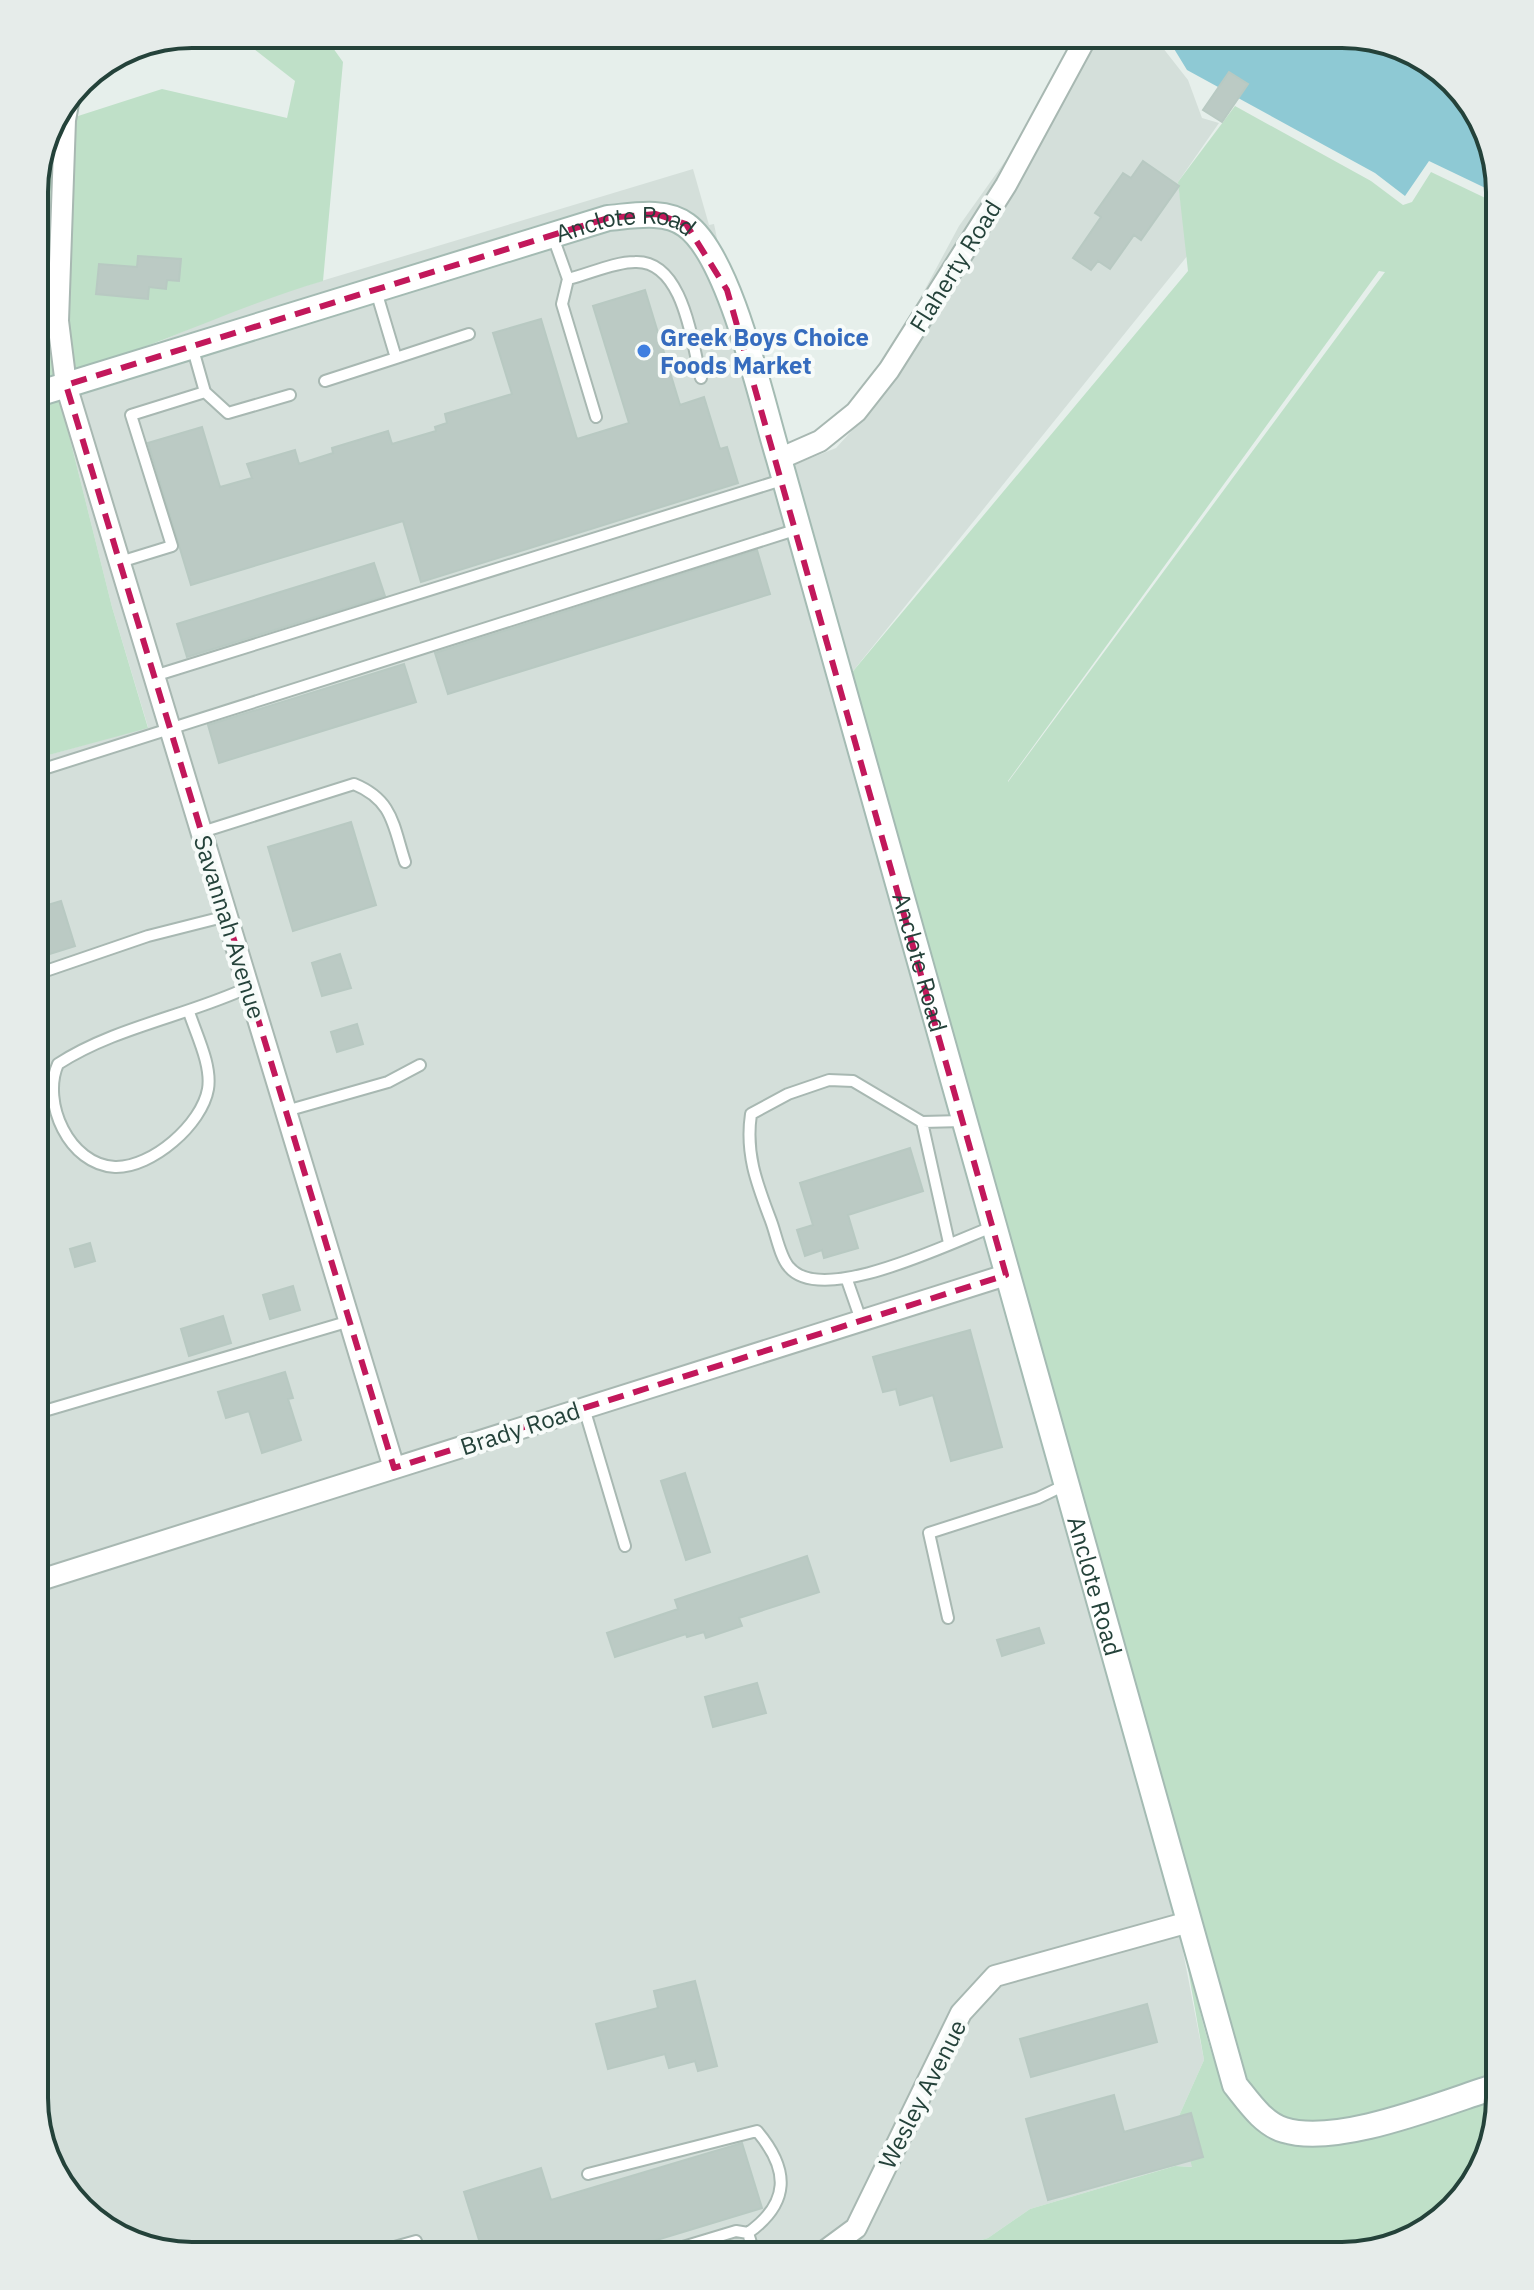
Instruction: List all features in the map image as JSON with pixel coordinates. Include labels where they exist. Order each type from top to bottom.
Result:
[{"type":"street","name":"Flaherty Road","points":[[782,469],[856,412],[889,370],[1006,185],[1080,48]]},
{"type":"street","name":"Savannah Avenue","points":[[65,125],[58,321],[66,385],[394,1468]]},
{"type":"street","name":"Anclote Road","points":[[48,391],[608,218],[656,214],[686,224],[710,254],[727,290],[782,469],[1235,2085],[1255,2110],[1283,2130],[1323,2135],[1486,2089]]},
{"type":"street","name":"Brady Road","points":[[48,1578],[1006,1275]]},
{"type":"street","name":"Wesley Avenue","points":[[837,2242],[856,2228],[961,2013],[995,1976],[1189,1922]]},
{"type":"lane","points":[[553,235],[568,279],[562,304],[596,417]]},
{"type":"lane","points":[[568,279],[637,261],[658,269],[679,290],[701,378]]},
{"type":"lane","points":[[376,289],[396,358]]},
{"type":"lane","points":[[325,381],[469,334]]},
{"type":"lane","points":[[192,346],[205,392],[228,413],[290,395]]},
{"type":"lane","points":[[120,562],[172,546],[131,415],[205,392]]},
{"type":"lane","points":[[154,676],[782,469]]},
{"type":"lane","points":[[48,767],[798,529]]},
{"type":"lane","points":[[202,832],[354,784],[373,792],[387,806],[405,862]]},
{"type":"lane","points":[[48,970],[148,936],[227,916]]},
{"type":"lane","points":[[189,1012],[208,1073],[205,1098],[193,1122],[165,1148],[140,1161],[115,1167],[85,1156],[69,1141],[59,1120],[52,1094],[58,1064],[77,1052],[249,987]]},
{"type":"lane","points":[[286,1111],[388,1082],[420,1065]]},
{"type":"lane","points":[[963,1121],[922,1122],[853,1081],[829,1080],[788,1094],[751,1114],[747,1141],[752,1172],[789,1268],[813,1282],[847,1280],[992,1227]]},
{"type":"lane","points":[[922,1122],[949,1243]]},
{"type":"lane","points":[[847,1280],[861,1320]]},
{"type":"lane","points":[[48,1410],[350,1321]]},
{"type":"lane","points":[[584,1408],[625,1546]]},
{"type":"lane","points":[[948,1618],[929,1533],[1038,1498],[1065,1485]]},
{"type":"lane","points":[[588,2174],[757,2131],[769,2145],[778,2169],[781,2199],[769,2218],[748,2233],[722,2234],[697,2242]]},
{"type":"lane","points":[[748,2233],[751,2242]]},
{"type":"highlighted area","points":[[656,214],[686,224],[727,290],[1006,1275],[394,1468],[66,385],[608,218]]},
{"type":"shaded area","points":[[1078,48],[1163,48],[1188,80],[1202,118],[1219,123],[1178,182],[1188,255],[849,676],[791,466],[836,448],[868,413],[867,397],[959,226],[1072,67]]},
{"type":"shaded area","points":[[693,169],[709,225],[714,224],[720,253],[655,203],[125,356],[255,301]]},
{"type":"shaded area","points":[[655,225],[681,234],[702,260],[718,294],[770,462],[994,1267],[400,1455],[79,393],[610,228]]},
{"type":"shaded area","points":[[60,399],[382,1461],[48,1567],[48,755],[148,727],[112,607]]},
{"type":"shaded area","points":[[1000,1288],[1175,1914],[988,1968],[953,2008],[848,2220],[818,2242],[182,2242],[155,2237],[120,2223],[90,2200],[67,2170],[49,2117],[48,1590]]},
{"type":"shaded area","points":[[1180,1936],[1204,2060],[1179,2116],[1193,2167],[1175,2166],[1030,2209],[988,2238],[975,2242],[853,2242],[865,2233],[969,2020],[1001,1986]]},
{"type":"green space","points":[[253,48],[333,48],[343,62],[323,281],[74,372],[67,321],[75,117],[162,89],[287,118],[295,81]]},
{"type":"green space","points":[[1235,106],[1371,181],[1403,205],[1412,202],[1431,172],[1486,198],[1486,2079],[1390,2109],[1328,2122],[1302,2123],[1283,2118],[1266,2106],[1243,2079],[849,676],[1188,271],[1178,182]],"holes":[[[1379,271],[1385,272],[1008,782]]]},
{"type":"green space","points":[[54,153],[48,319],[48,182]]},
{"type":"green space","points":[[48,319],[55,377],[48,379]]},
{"type":"green space","points":[[60,399],[112,607],[148,728],[48,755],[48,403]]},
{"type":"green space","points":[[1182,1935],[1207,2038],[1221,2077],[1240,2105],[1286,2145],[1288,2141],[1326,2145],[1374,2135],[1486,2101],[1481,2135],[1467,2170],[1444,2200],[1414,2223],[1361,2241],[975,2242],[988,2238],[1030,2209],[1175,2166],[1192,2167],[1179,2116],[1204,2060]]},
{"type":"water","points":[[1174,48],[1352,48],[1406,63],[1444,90],[1467,120],[1481,155],[1486,188],[1429,161],[1405,196],[1375,173],[1187,70]]},
{"type":"building","points":[[1229,72],[1248,84],[1222,122],[1203,110]]},
{"type":"building","points":[[1143,161],[1179,186],[1141,240],[1134,235],[1110,269],[1098,261],[1091,270],[1073,258],[1101,217],[1095,213],[1123,173],[1131,178]]},
{"type":"building","points":[[138,256],[181,259],[179,281],[167,280],[166,289],[149,287],[148,299],[96,294],[99,264],[137,267]]},
{"type":"building","points":[[645,290],[680,405],[704,397],[720,449],[727,447],[738,483],[421,582],[403,521],[191,585],[148,443],[202,427],[220,487],[252,478],[247,464],[295,450],[299,464],[333,453],[332,448],[388,431],[392,444],[436,431],[435,427],[447,423],[445,414],[512,394],[493,333],[541,319],[577,439],[629,423],[593,306]]},
{"type":"building","points":[[757,550],[770,594],[448,694],[435,653]]},
{"type":"building","points":[[374,563],[385,596],[187,657],[177,624]]},
{"type":"building","points":[[404,664],[416,702],[219,763],[208,725]]},
{"type":"building","points":[[351,822],[376,905],[293,931],[268,847]]},
{"type":"building","points":[[61,901],[75,946],[48,955],[48,905]]},
{"type":"building","points":[[340,954],[351,988],[322,996],[312,963]]},
{"type":"building","points":[[357,1024],[363,1044],[337,1052],[331,1032]]},
{"type":"building","points":[[910,1148],[923,1191],[848,1215],[858,1248],[824,1258],[822,1250],[805,1256],[797,1230],[813,1225],[800,1183]]},
{"type":"building","points":[[90,1243],[95,1261],[75,1267],[70,1249]]},
{"type":"building","points":[[293,1286],[300,1310],[270,1319],[263,1295]]},
{"type":"building","points":[[223,1316],[231,1343],[189,1356],[181,1329]]},
{"type":"building","points":[[970,1330],[1002,1447],[951,1461],[933,1395],[900,1405],[896,1389],[883,1392],[873,1357]]},
{"type":"building","points":[[285,1372],[293,1398],[288,1399],[301,1440],[262,1453],[249,1411],[226,1418],[218,1392]]},
{"type":"building","points":[[685,1473],[710,1552],[686,1560],[661,1481]]},
{"type":"building","points":[[807,1556],[819,1592],[739,1618],[742,1626],[706,1638],[704,1632],[687,1637],[686,1634],[615,1657],[607,1633],[678,1609],[675,1600]]},
{"type":"building","points":[[1039,1628],[1044,1643],[1002,1656],[997,1640]]},
{"type":"building","points":[[757,1683],[766,1713],[713,1727],[705,1697]]},
{"type":"building","points":[[695,1981],[717,2066],[698,2071],[695,2061],[669,2068],[665,2054],[608,2069],[596,2024],[658,2008],[654,1991]]},
{"type":"building","points":[[1147,2004],[1157,2042],[1031,2077],[1020,2039]]},
{"type":"building","points":[[1114,2095],[1124,2132],[1191,2113],[1203,2157],[1048,2200],[1026,2119]]},
{"type":"building","points":[[742,2143],[762,2208],[650,2242],[480,2242],[464,2192],[541,2168],[551,2200]]},
{"type":"place","name":"Greek Boys Choice Foods Market","points":[[644,351]]}]
